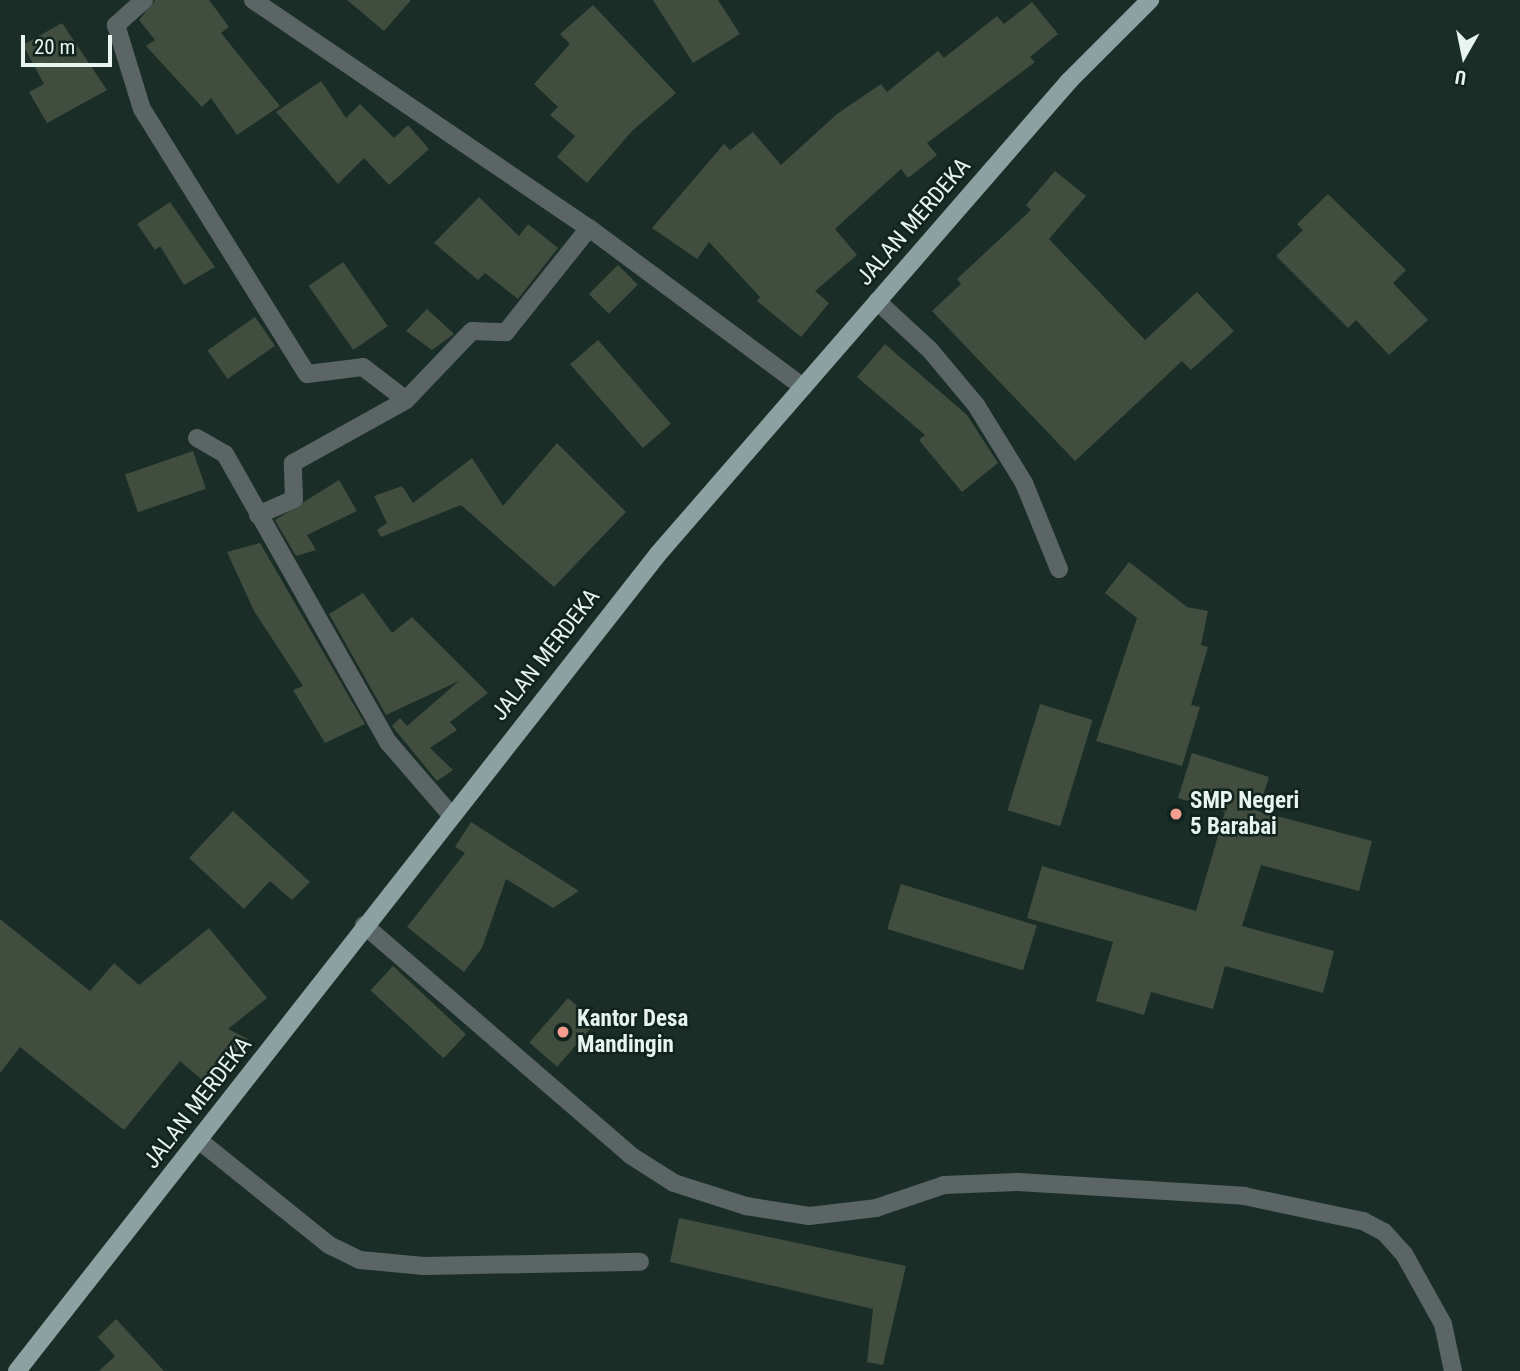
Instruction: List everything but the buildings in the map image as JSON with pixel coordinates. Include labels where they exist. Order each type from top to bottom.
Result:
[{"type":"main road","name":"JALAN MERDEKA","points":[[17,1371],[201,1142],[364,925],[658,554],[1069,81],[1150,0]]},
{"type":"street","points":[[144,0],[116,25],[142,109],[307,374],[362,367],[406,400]]},
{"type":"street","points":[[253,0],[589,228],[803,387]]},
{"type":"street","points":[[258,515],[294,499],[293,463],[406,400],[472,331],[506,332],[589,228]]},
{"type":"street","points":[[877,302],[930,350],[976,405],[1024,483],[1059,569]]},
{"type":"street","points":[[197,438],[225,454],[388,742],[451,816]]},
{"type":"street","points":[[364,925],[629,1154],[674,1183],[746,1206],[809,1216],[876,1208],[944,1185],[1018,1182],[1244,1196],[1363,1221],[1384,1232],[1404,1254],[1443,1324],[1453,1371]]},
{"type":"street","points":[[201,1142],[329,1245],[360,1260],[424,1266],[640,1262]]},
{"type":"place","name":"SMP Negeri 5 Barabai","points":[[1176,814]]},
{"type":"place","name":"Kantor Desa Mandingin","points":[[563,1032]]}]
